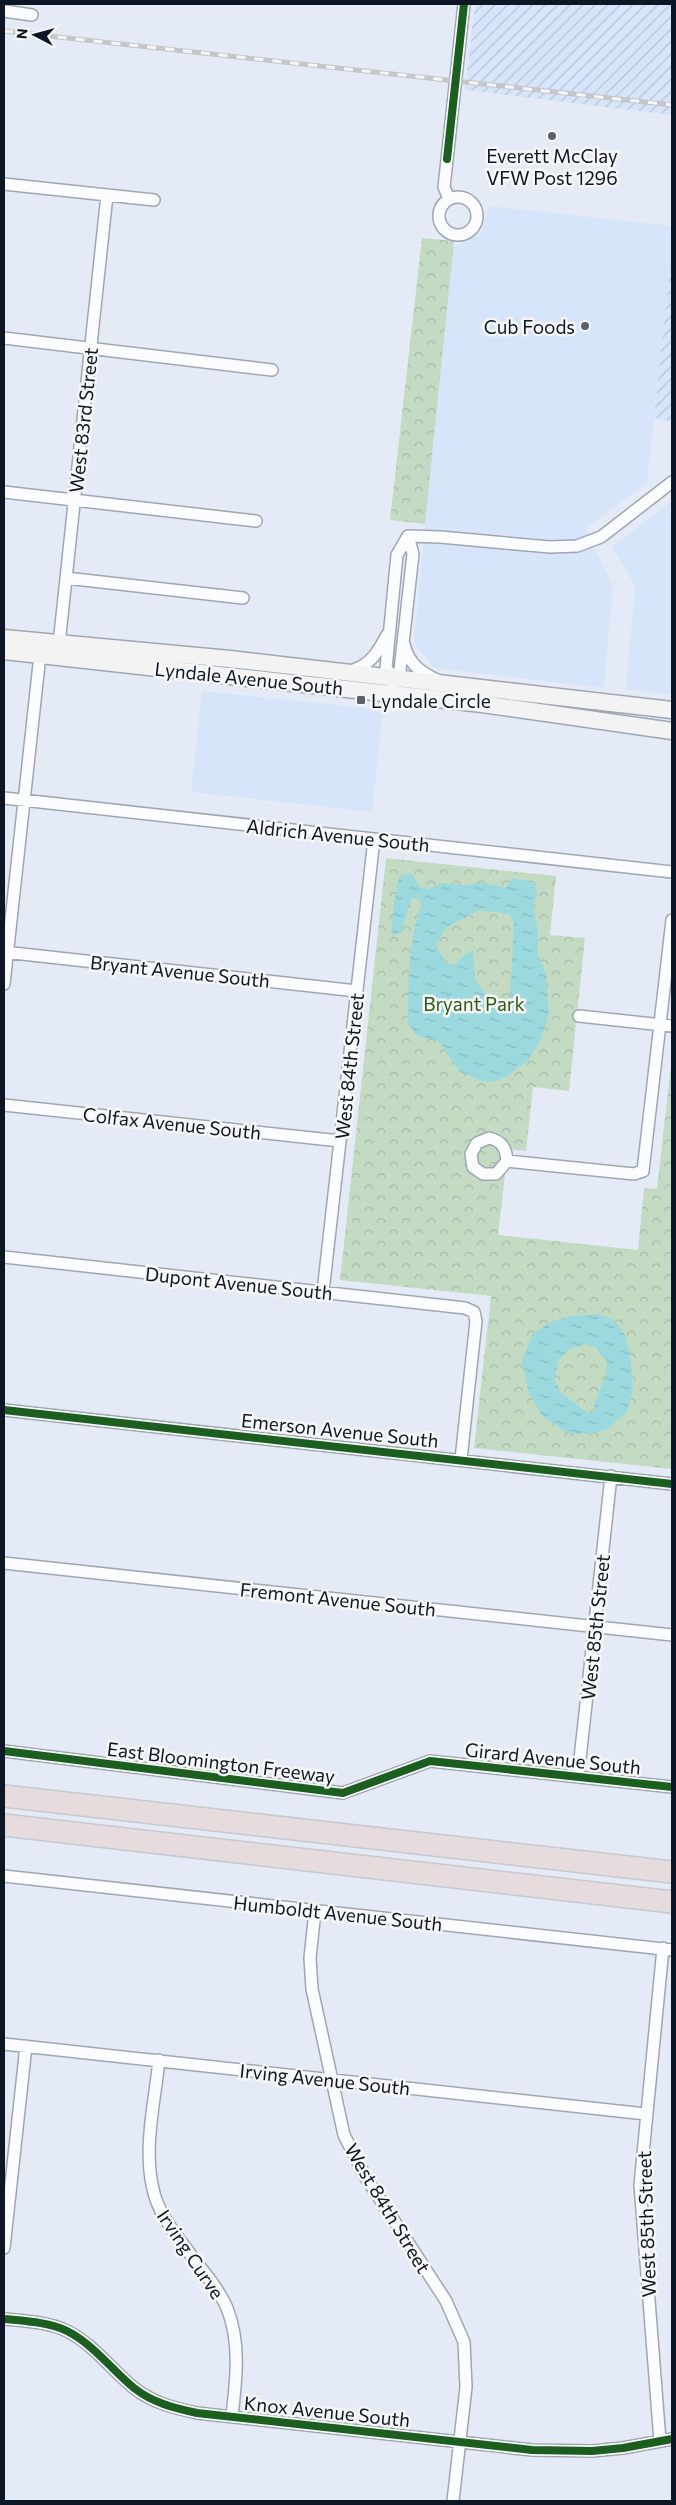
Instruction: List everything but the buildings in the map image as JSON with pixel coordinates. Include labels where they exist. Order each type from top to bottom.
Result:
[{"type":"highway","points":[[7,1796],[672,1872]]},
{"type":"highway","points":[[4,1825],[672,1902]]},
{"type":"highway","points":[[4,1832],[60,1832]]},
{"type":"main road","name":"Lyndale Avenue South","points":[[4,638],[230,659],[672,710]]},
{"type":"main road","name":"Lyndale Avenue South","points":[[4,651],[588,718],[672,731]]},
{"type":"street","points":[[448,198],[444,188],[464,4]]},
{"type":"street","points":[[4,11],[32,15]]},
{"type":"street","points":[[4,184],[154,200]]},
{"type":"street","name":"West 83rd Street","points":[[59,644],[107,195]]},
{"type":"street","points":[[4,338],[272,370]]},
{"type":"street","points":[[408,536],[550,547],[577,546],[601,537],[672,482]]},
{"type":"street","points":[[4,492],[256,520]]},
{"type":"street","points":[[394,678],[386,668],[398,555],[408,536]]},
{"type":"street","points":[[392,695],[394,678],[400,670],[412,554],[408,536]]},
{"type":"street","points":[[66,578],[243,598]]},
{"type":"street","points":[[344,672],[357,669],[372,660],[390,629]]},
{"type":"street","points":[[403,638],[406,653],[414,665],[427,675],[446,684]]},
{"type":"street","points":[[4,984],[40,655]]},
{"type":"street","name":"Aldrich Avenue South","points":[[4,798],[672,872]]},
{"type":"street","name":"West 84th Street","points":[[323,1292],[374,839]]},
{"type":"street","points":[[507,1161],[634,1174],[643,1171],[672,920]]},
{"type":"street","name":"Bryant Avenue South","points":[[6,952],[357,991]]},
{"type":"street","points":[[579,1016],[672,1026]]},
{"type":"street","name":"Colfax Avenue South","points":[[4,1104],[340,1141]]},
{"type":"street","name":"Dupont Avenue South","points":[[4,1258],[465,1308],[474,1312],[476,1321],[461,1460]]},
{"type":"street","name":"Emerson Avenue South","points":[[4,1410],[672,1484]]},
{"type":"street","name":"West 85th Street","points":[[578,1777],[611,1476]]},
{"type":"street","name":"Fremont Avenue South","points":[[4,1563],[672,1635]]},
{"type":"street","name":"East Bloomington Freeway","points":[[4,1751],[343,1793],[430,1761]]},
{"type":"street","name":"Girard Avenue South","points":[[430,1761],[672,1787]]},
{"type":"street","name":"Humboldt Avenue South","points":[[4,1876],[668,1949]]},
{"type":"street","name":"West 84th Street","points":[[315,1910],[310,1958],[312,1989],[330,2079],[344,2135],[353,2157],[446,2301],[464,2342],[466,2386],[453,2501]]},
{"type":"street","name":"West 85th Street","points":[[660,2441],[642,2230],[640,2185],[646,2114],[668,1949]]},
{"type":"street","name":"Irving Avenue South","points":[[4,2044],[646,2114]]},
{"type":"street","points":[[4,2248],[26,2046]]},
{"type":"street","name":"Irving Curve","points":[[159,2060],[149,2168],[153,2190],[161,2211],[172,2230],[216,2288],[226,2307],[237,2350],[232,2416]]},
{"type":"street","name":"Knox Avenue South","points":[[4,2319],[42,2324],[66,2331],[84,2342],[135,2389],[154,2401],[183,2410],[460,2442],[563,2451],[623,2448],[672,2439]]},
{"type":"shaded area","points":[[475,4],[672,4],[672,115],[465,90]]},
{"type":"shaded area","points":[[489,206],[672,226],[672,251],[647,483],[585,529],[613,586],[604,688],[434,668],[414,642],[450,248],[480,235]]},
{"type":"shaded area","points":[[672,251],[672,422],[654,418]]},
{"type":"shaded area","points":[[672,501],[672,695],[626,689],[635,586],[612,547]]},
{"type":"shaded area","points":[[202,691],[383,710],[372,812],[191,792]]},
{"type":"green space","points":[[422,238],[454,241],[425,524],[390,520]]},
{"type":"green space","name":"Bryant Park","points":[[386,858],[556,876],[550,935],[585,938],[569,1091],[533,1087],[526,1151],[508,1149],[498,1235],[638,1250],[644,1188],[657,1189],[672,1056],[672,1469],[474,1448],[491,1296],[340,1280]]},
{"type":"water","points":[[411,873],[420,887],[428,889],[442,883],[465,885],[484,883],[506,888],[512,878],[534,882],[537,895],[533,905],[538,931],[538,954],[546,975],[549,1014],[540,1042],[528,1060],[507,1076],[493,1082],[482,1081],[460,1072],[439,1041],[418,1036],[408,1024],[411,948],[421,904],[418,898],[412,898],[401,933],[392,935],[394,905],[400,875]],"holes":[[[479,910],[509,914],[514,922],[510,999],[505,1009],[493,1006],[475,979],[473,950],[464,955],[455,965],[445,962],[436,945],[445,928]]]},
{"type":"water","points":[[598,1314],[614,1320],[624,1333],[630,1352],[633,1389],[627,1412],[607,1429],[590,1434],[568,1433],[543,1417],[529,1393],[522,1361],[533,1333],[551,1322],[571,1316]],"holes":[[[586,1344],[597,1348],[600,1355],[607,1361],[607,1369],[594,1411],[588,1413],[560,1392],[555,1379],[558,1361],[571,1348]]]},
{"type":"railway","points":[[4,31],[672,105]]},
{"type":"cycle path","points":[[447,159],[464,4]]},
{"type":"cycle path","points":[[4,1410],[672,1484]]},
{"type":"cycle path","points":[[4,1751],[343,1793],[430,1761],[672,1787]]},
{"type":"cycle path","points":[[4,2319],[44,2324],[67,2331],[85,2343],[141,2393],[164,2404],[197,2413],[532,2450],[592,2451],[623,2448],[672,2439]]},
{"type":"place","name":"Everett McClay VFW Post 1296","points":[[552,136]]},
{"type":"place","name":"Cub Foods","points":[[585,326]]},
{"type":"place","name":"Lyndale Circle","points":[[361,700]]}]
